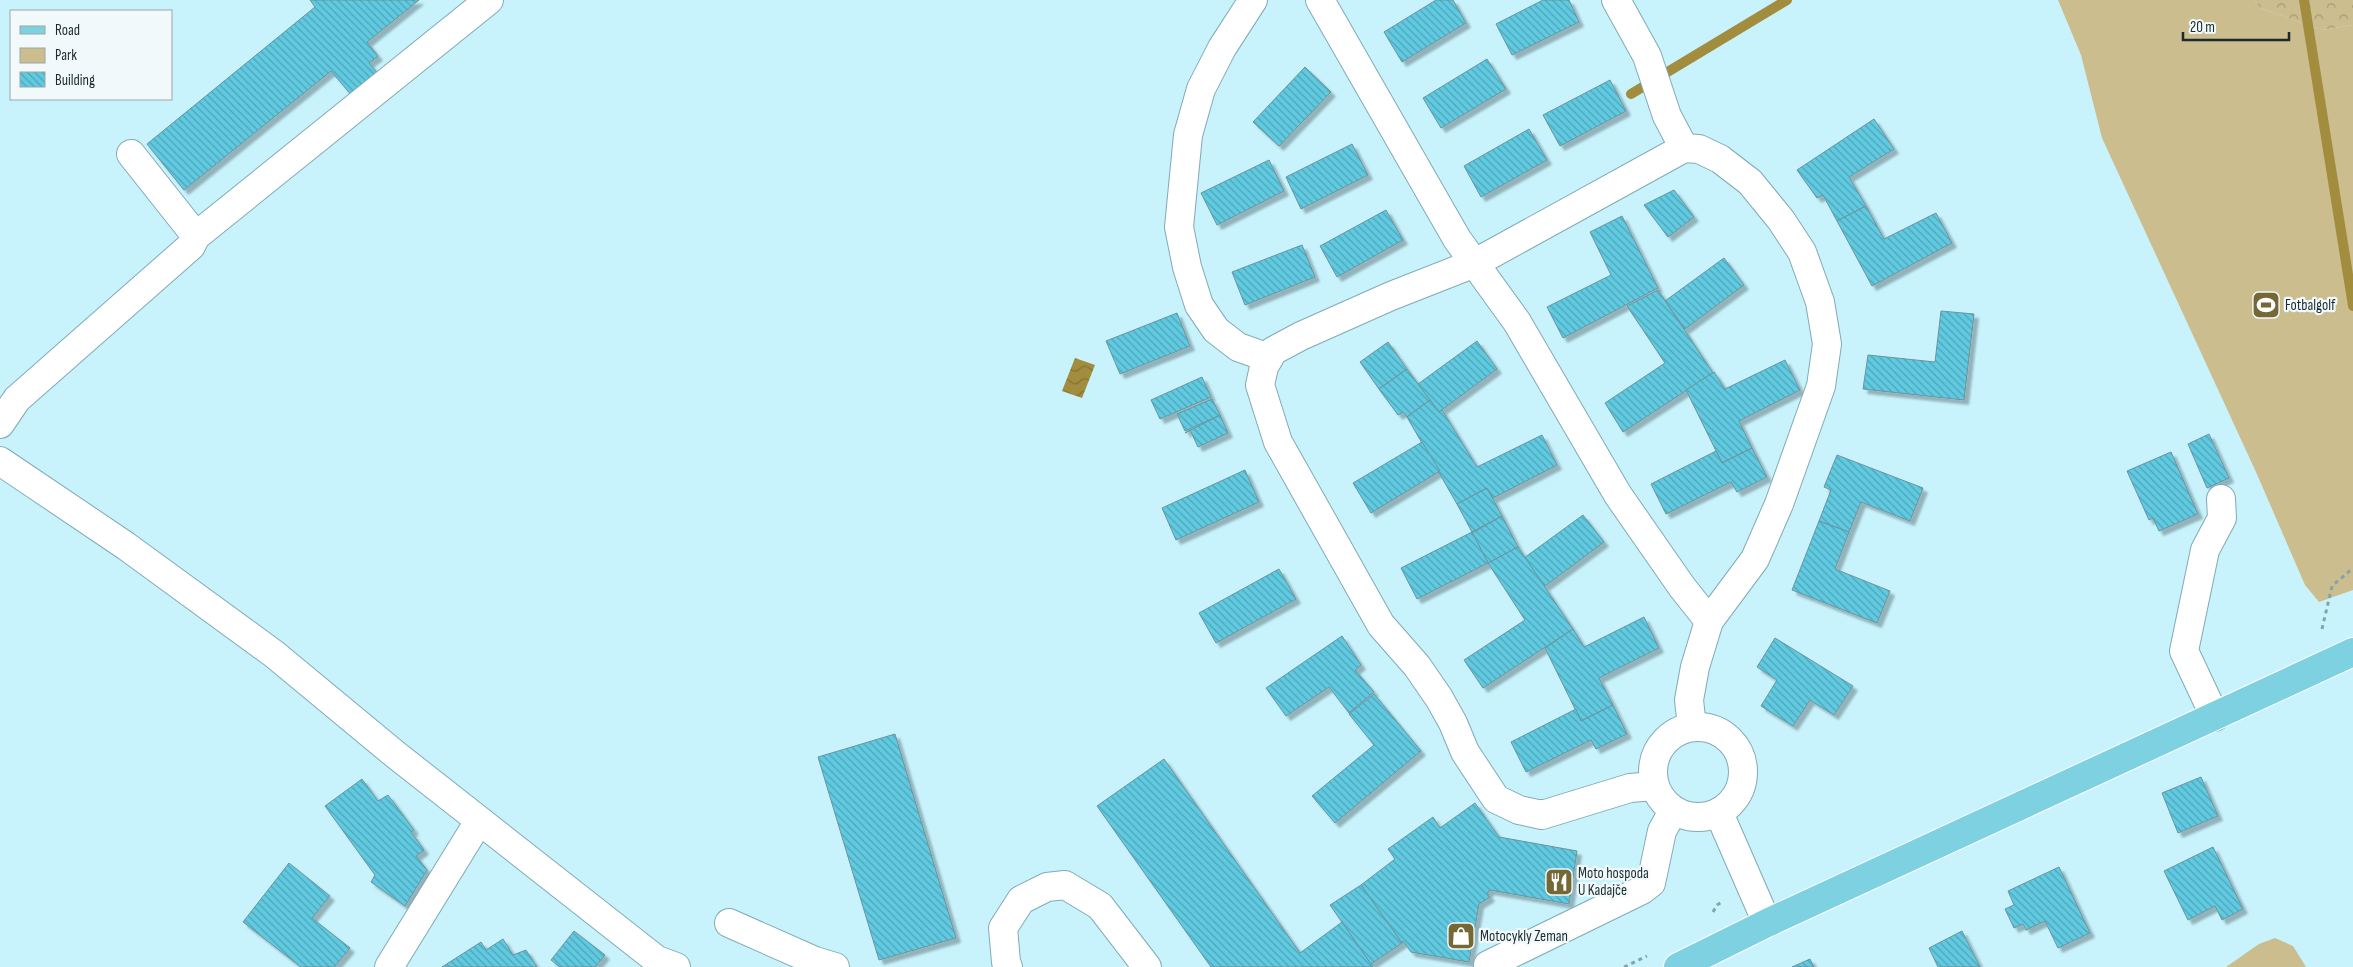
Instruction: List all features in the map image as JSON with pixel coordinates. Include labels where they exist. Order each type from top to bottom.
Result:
[{"type":"main road","points":[[1678,967],[1767,923],[2353,652]]},
{"type":"street","points":[[0,424],[17,399],[191,246],[196,236],[489,0]]},
{"type":"street","points":[[1253,0],[1222,48],[1201,89],[1188,134],[1179,227],[1199,305],[1216,330],[1238,347],[1269,358]]},
{"type":"street","points":[[1320,0],[1412,164],[1457,239],[1517,322],[1618,495],[1682,587],[1709,621]]},
{"type":"street","points":[[1616,0],[1647,56],[1667,116],[1684,148]]},
{"type":"street","points":[[1654,786],[1630,788],[1542,815],[1518,810],[1496,799],[1466,752],[1439,698],[1417,666],[1381,624],[1278,442],[1260,385],[1264,366],[1273,351],[1301,336],[1391,296],[1475,263],[1684,148],[1698,149],[1720,159],[1750,182],[1781,220],[1802,252],[1820,302],[1827,344],[1821,386],[1779,504],[1754,559],[1709,621],[1695,667],[1689,700],[1692,727]]},
{"type":"street","points":[[131,154],[196,236]]},
{"type":"street","points":[[0,461],[126,546],[274,654],[479,820],[657,960],[676,967]]},
{"type":"street","points":[[2215,717],[2184,651],[2205,550],[2222,518],[2221,499]]},
{"type":"street","points":[[1692,727],[1708,727],[1722,733],[1734,744],[1742,758],[1744,774],[1741,789],[1732,803],[1719,813],[1704,818],[1688,817],[1674,811],[1662,800],[1654,786],[1652,770],[1656,755],[1664,741],[1677,732],[1692,727]]},
{"type":"street","points":[[1488,965],[1642,890],[1651,883],[1662,831],[1674,811]]},
{"type":"street","points":[[1719,813],[1767,923]]},
{"type":"street","points":[[389,967],[479,820]]},
{"type":"street","points":[[1008,967],[1003,928],[1021,900],[1047,888],[1065,884],[1100,906],[1147,967]]},
{"type":"street","points":[[730,923],[815,961],[835,967]]},
{"type":"path","points":[[2313,672],[2332,586],[2353,568]]},
{"type":"green space","name":"Fotbalgolf","points":[[2058,0],[2255,0],[2260,8],[2322,30],[2353,25],[2353,590],[2319,602],[2305,585],[2256,472],[2102,138],[2081,55]]},
{"type":"green space","points":[[2255,0],[2353,0],[2353,25],[2322,30],[2260,8]]},
{"type":"green space","points":[[2275,938],[2293,946],[2306,967],[2226,967],[2259,944]]},
{"type":"water","points":[[1075,358],[1095,365],[1082,398],[1062,391]]},
{"type":"building","points":[[310,0],[419,0],[367,42],[378,56],[369,63],[379,75],[353,97],[331,71],[184,190],[147,144],[315,7]]},
{"type":"building","points":[[1436,0],[1453,0],[1466,23],[1402,62],[1384,32]]},
{"type":"building","points":[[1543,0],[1569,0],[1579,22],[1512,55],[1496,24]]},
{"type":"building","points":[[1487,59],[1506,89],[1441,128],[1423,98]]},
{"type":"building","points":[[1305,67],[1331,92],[1279,146],[1253,122]]},
{"type":"building","points":[[1610,80],[1626,111],[1560,146],[1543,115]]},
{"type":"building","points":[[1874,119],[1894,149],[1849,177],[1866,206],[1837,221],[1823,195],[1817,198],[1797,170]]},
{"type":"building","points":[[1529,129],[1547,160],[1481,197],[1464,166]]},
{"type":"building","points":[[1352,144],[1368,175],[1301,209],[1286,177]]},
{"type":"building","points":[[1269,160],[1284,191],[1217,225],[1201,193]]},
{"type":"building","points":[[1674,190],[1694,217],[1668,237],[1644,205]]},
{"type":"building","points":[[1866,206],[1884,239],[1936,213],[1952,243],[1872,286],[1837,221]]},
{"type":"building","points":[[1386,210],[1403,240],[1337,277],[1320,246]]},
{"type":"building","points":[[1622,216],[1658,288],[1563,338],[1547,307],[1611,275],[1590,232]]},
{"type":"building","points":[[1302,245],[1315,277],[1245,305],[1232,272]]},
{"type":"building","points":[[1724,258],[1744,285],[1685,329],[1665,301]]},
{"type":"building","points":[[1658,290],[1713,373],[1623,432],[1605,403],[1665,363],[1627,306]]},
{"type":"building","points":[[1941,311],[1974,314],[1964,400],[1863,389],[1868,355],[1935,362]]},
{"type":"building","points":[[1177,313],[1190,346],[1120,374],[1106,341]]},
{"type":"building","points":[[1477,341],[1497,369],[1439,412],[1418,384]]},
{"type":"building","points":[[1388,342],[1407,369],[1379,389],[1360,362]]},
{"type":"building","points":[[1785,360],[1800,390],[1739,421],[1752,448],[1722,463],[1686,390],[1714,372],[1725,389]]},
{"type":"building","points":[[1407,369],[1430,400],[1407,417],[1403,412],[1398,415],[1379,389]]},
{"type":"building","points":[[1202,377],[1211,397],[1160,419],[1151,400]]},
{"type":"building","points":[[1212,399],[1220,415],[1185,431],[1177,414]]},
{"type":"building","points":[[1430,400],[1439,412],[1442,410],[1477,467],[1542,435],[1557,465],[1493,498],[1487,488],[1457,504],[1407,417]]},
{"type":"building","points":[[1220,415],[1228,433],[1198,447],[1190,430]]},
{"type":"building","points":[[2209,434],[2229,478],[2207,488],[2188,444]]},
{"type":"building","points":[[1422,442],[1440,471],[1371,513],[1353,483]]},
{"type":"building","points":[[1752,448],[1767,477],[1737,492],[1731,482],[1666,514],[1651,484],[1716,451],[1722,463]]},
{"type":"building","points":[[2171,452],[2198,514],[2159,531],[2153,518],[2149,520],[2127,471]]},
{"type":"building","points":[[1837,455],[1923,488],[1910,521],[1861,502],[1849,532],[1819,521],[1831,490],[1824,487]]},
{"type":"building","points":[[1245,470],[1259,502],[1176,540],[1162,508]]},
{"type":"building","points":[[1487,488],[1502,516],[1472,532],[1457,504]]},
{"type":"building","points":[[1583,515],[1604,542],[1545,586],[1524,558]]},
{"type":"building","points":[[1502,516],[1518,547],[1488,563],[1472,533]]},
{"type":"building","points":[[1819,521],[1849,532],[1835,569],[1890,591],[1877,623],[1792,590]]},
{"type":"building","points":[[1472,532],[1488,563],[1417,599],[1401,568]]},
{"type":"building","points":[[1518,547],[1573,629],[1483,688],[1464,660],[1525,620],[1488,563]]},
{"type":"building","points":[[1279,569],[1296,599],[1216,643],[1199,613]]},
{"type":"building","points":[[1644,617],[1659,648],[1599,678],[1613,705],[1581,721],[1545,648],[1573,629],[1584,647]]},
{"type":"building","points":[[1342,636],[1361,665],[1355,670],[1374,692],[1349,713],[1329,687],[1286,716],[1266,688]]},
{"type":"building","points":[[1775,638],[1853,686],[1834,715],[1810,700],[1793,726],[1761,706],[1777,680],[1757,667]]},
{"type":"building","points":[[1374,694],[1421,751],[1335,823],[1312,796],[1374,745],[1349,714]]},
{"type":"building","points":[[1613,705],[1627,734],[1596,749],[1591,740],[1526,772],[1511,742],[1576,709],[1581,721]]},
{"type":"building","points":[[895,734],[956,938],[879,960],[818,757]]},
{"type":"building","points":[[1164,759],[1300,953],[1342,922],[1373,967],[1211,967],[1097,806]]},
{"type":"building","points":[[2201,777],[2218,816],[2178,833],[2162,793]]},
{"type":"building","points":[[362,779],[378,801],[388,795],[414,830],[411,832],[424,850],[416,856],[427,870],[405,906],[371,882],[375,875],[325,806]]},
{"type":"building","points":[[1475,803],[1499,837],[1577,851],[1569,904],[1490,890],[1487,893],[1490,897],[1479,904],[1469,962],[1411,952],[1403,941],[1402,943],[1361,885],[1395,859],[1388,849],[1433,817],[1440,828]]},
{"type":"building","points":[[2213,847],[2243,909],[2222,920],[2215,906],[2188,920],[2164,871]]},
{"type":"building","points":[[289,863],[330,896],[312,918],[350,948],[334,967],[301,967],[243,922]]},
{"type":"building","points":[[2059,867],[2090,933],[2058,948],[2045,921],[2026,930],[2023,924],[2014,928],[2005,909],[2014,905],[2008,891]]},
{"type":"building","points":[[1361,885],[1402,943],[1371,964],[1330,905]]},
{"type":"building","points":[[574,931],[605,955],[595,967],[560,967],[551,960]]},
{"type":"building","points":[[1962,931],[1980,967],[1938,967],[1929,948]]},
{"type":"building","points":[[503,939],[513,955],[526,950],[537,967],[442,967],[481,942],[486,950]]},
{"type":"building","points":[[1810,959],[1814,967],[1792,967]]},
{"type":"waterway","points":[[1631,94],[1787,0]]},
{"type":"waterway","points":[[2304,0],[2353,306]]},
{"type":"place","name":"Fotbalgolf","points":[[2266,305]]},
{"type":"place","name":"Moto hospoda U Kadajče","points":[[1559,882]]},
{"type":"place","name":"Motocykly Zeman","points":[[1461,936]]}]
